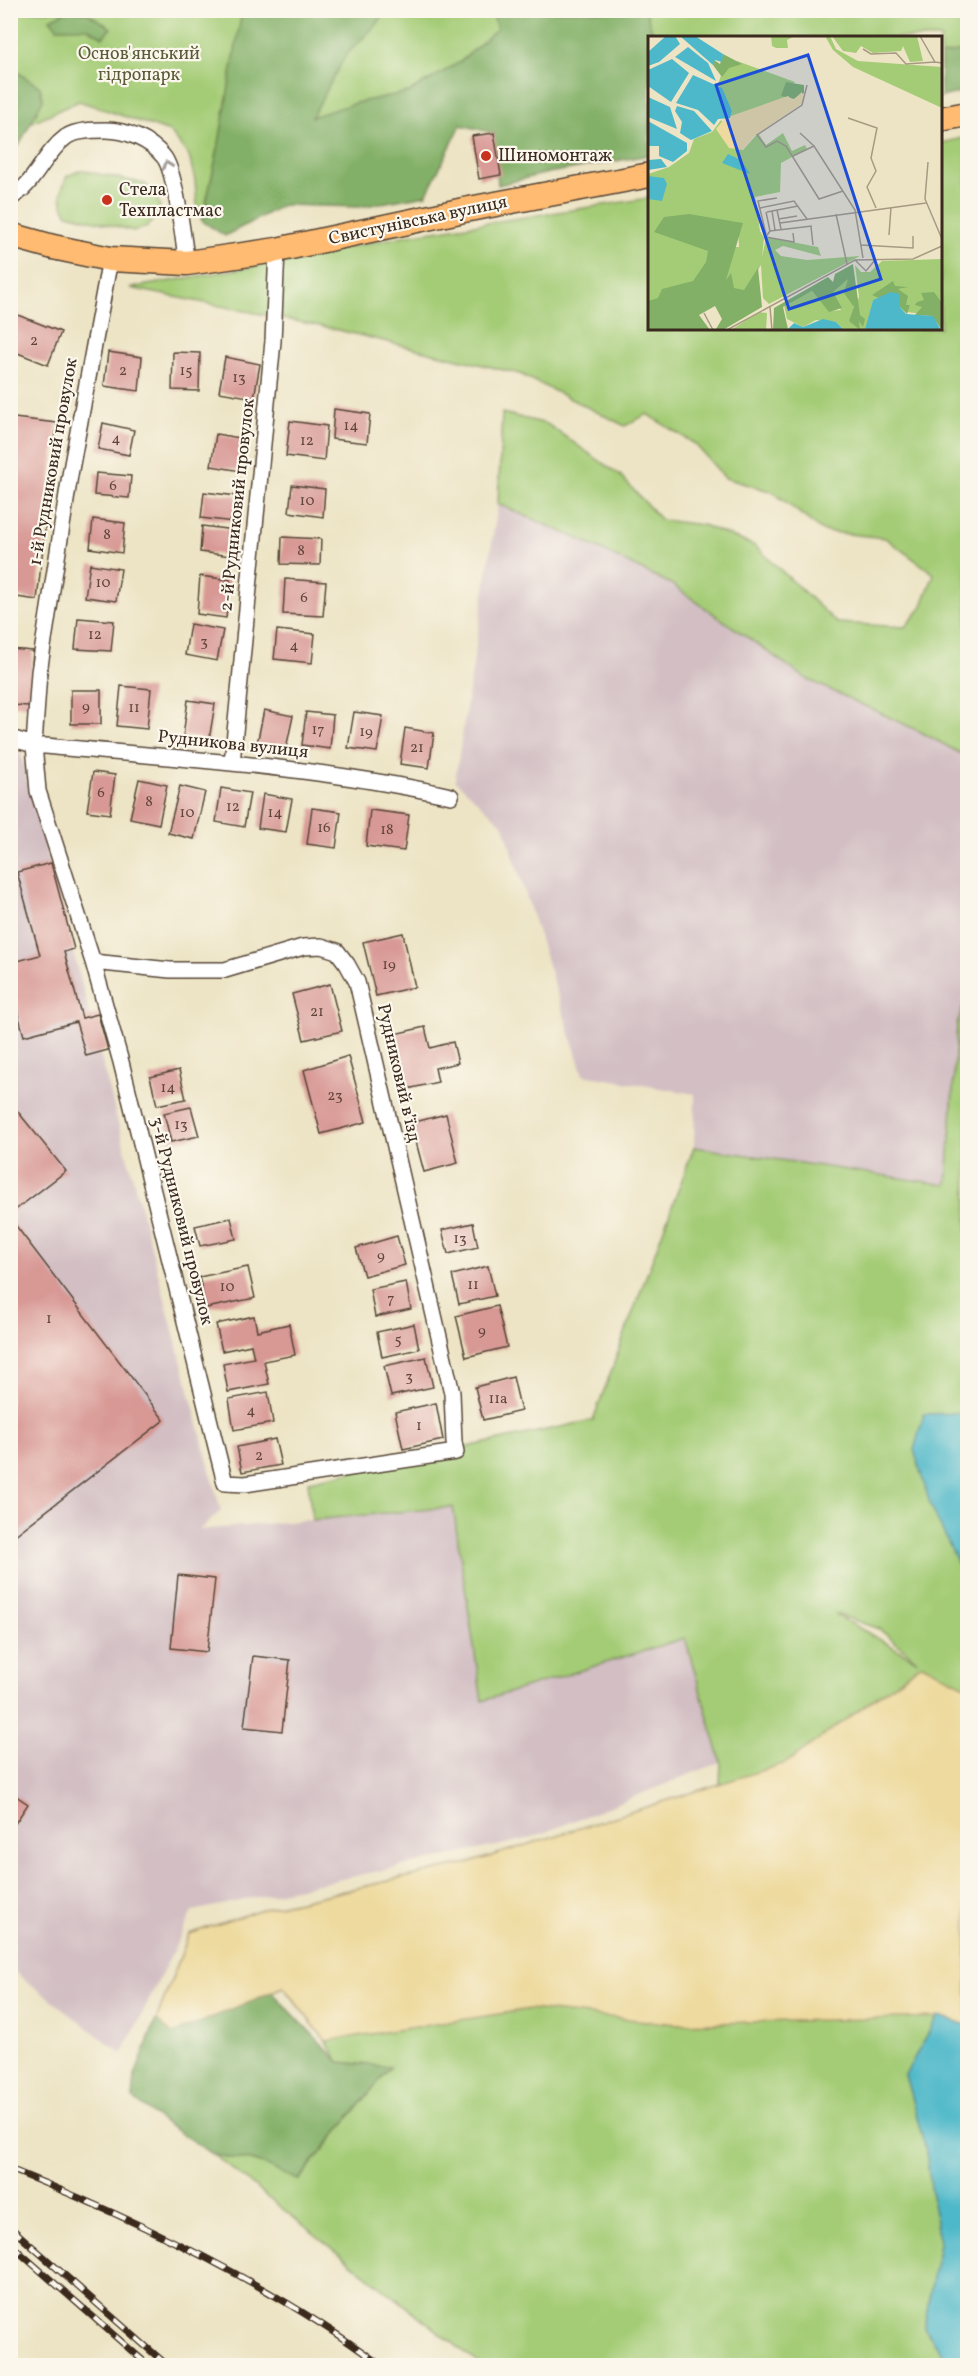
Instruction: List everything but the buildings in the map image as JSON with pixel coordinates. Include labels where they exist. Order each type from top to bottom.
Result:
[{"type":"main road","points":[[942,119],[968,114]]},
{"type":"main road","name":"Свистунівська вулиця","points":[[10,235],[110,259],[187,264],[278,250],[464,210],[648,175]]},
{"type":"street","points":[[10,198],[21,192],[53,148],[68,135],[91,130],[120,130],[149,143],[165,157],[175,188],[187,264]]},
{"type":"street","name":"2-й Рудниковий провулок","points":[[232,763],[273,341],[278,250]]},
{"type":"street","name":"1-й Рудниковий провулок","points":[[34,745],[41,660],[70,475],[110,259]]},
{"type":"street","name":"Рудникова вулиця","points":[[10,738],[34,745],[232,763],[387,782],[451,796]]},
{"type":"street","name":"3-й Рудниковий провулок","points":[[34,745],[38,791],[93,962],[121,1062],[225,1483],[245,1485],[456,1452]]},
{"type":"street","name":"Рудниковий в’їзд","points":[[93,962],[170,970],[225,970],[303,947],[321,946],[337,951],[347,964],[357,982],[452,1393],[456,1452]]},
{"type":"shaded area","points":[[498,504],[582,531],[748,631],[967,747],[968,996],[957,1025],[947,1186],[694,1147],[695,1094],[583,1075],[504,826],[455,780]]},
{"type":"shaded area","points":[[10,750],[20,752],[221,1511],[199,1530],[453,1507],[482,1700],[685,1637],[728,1759],[528,1839],[193,1911],[122,2054],[11,1969]]},
{"type":"green space","points":[[69,10],[89,14],[111,28],[103,37],[87,28],[57,28],[50,19]]},
{"type":"green space","name":"Основ'янський гідропарк","points":[[10,11],[243,11],[218,149],[202,221],[189,156],[170,132],[79,101],[30,123],[11,155]]},
{"type":"green space","points":[[242,11],[384,11],[379,22],[346,55],[312,117],[355,103],[409,92],[460,62],[497,29],[492,11],[646,11],[654,36],[648,36],[648,155],[548,173],[498,185],[494,133],[461,125],[426,195],[359,207],[283,205],[225,236],[202,221],[218,149]]},
{"type":"green space","points":[[316,11],[526,11],[439,98],[299,124]]},
{"type":"green space","points":[[639,11],[967,11],[967,62],[942,66],[942,36],[650,36]]},
{"type":"green space","points":[[967,50],[967,91],[942,97],[942,55]]},
{"type":"green space","points":[[11,68],[40,87],[43,100],[20,143],[11,154]]},
{"type":"green space","points":[[967,137],[967,757],[921,732],[807,679],[671,584],[581,540],[498,504],[502,413],[547,424],[620,475],[661,520],[703,525],[755,546],[837,623],[905,627],[921,608],[934,574],[885,538],[822,531],[773,492],[725,478],[695,444],[647,414],[625,426],[520,374],[330,328],[130,288],[262,265],[408,235],[648,198],[648,330],[942,330],[942,143]]},
{"type":"green space","points":[[81,170],[145,184],[155,194],[160,206],[156,217],[147,227],[134,231],[68,214],[61,200],[63,187],[67,176]]},
{"type":"green space","points":[[967,996],[967,1690],[922,1664],[786,1763],[720,1784],[721,1762],[685,1638],[482,1701],[453,1507],[312,1520],[308,1481],[593,1420],[694,1147],[947,1185],[957,1025]],"holes":[[[836,1614],[879,1629],[918,1661]]]},
{"type":"green space","points":[[272,1992],[339,2062],[390,2067],[298,2180],[255,2161],[214,2155],[160,2120],[133,2098],[135,2075],[156,2020],[173,2034]]},
{"type":"green space","points":[[530,2009],[677,2024],[938,2016],[905,2075],[925,2146],[939,2243],[924,2328],[951,2365],[481,2365],[214,2155],[255,2161],[299,2180],[390,2067],[339,2062],[326,2041]]},
{"type":"sand","points":[[922,1664],[967,1687],[967,2025],[943,2017],[677,2024],[530,2009],[326,2041],[283,1987],[173,2034],[156,2020],[189,1934],[259,1910],[469,1863],[786,1763]]},
{"type":"water","points":[[968,1413],[967,1583],[930,1504],[914,1450],[924,1414]]},
{"type":"water","points":[[938,2016],[967,2025],[967,2365],[951,2365],[924,2328],[939,2243],[925,2146],[905,2075]]},
{"type":"railway","points":[[10,2169],[155,2232],[203,2256],[296,2308],[382,2366]]},
{"type":"railway","points":[[10,2227],[168,2366]]},
{"type":"railway","points":[[10,2244],[149,2366]]},
{"type":"place","name":"Шиномонтаж","points":[[486,156]]},
{"type":"place","name":"Стела Техпластмас","points":[[107,200]]}]
